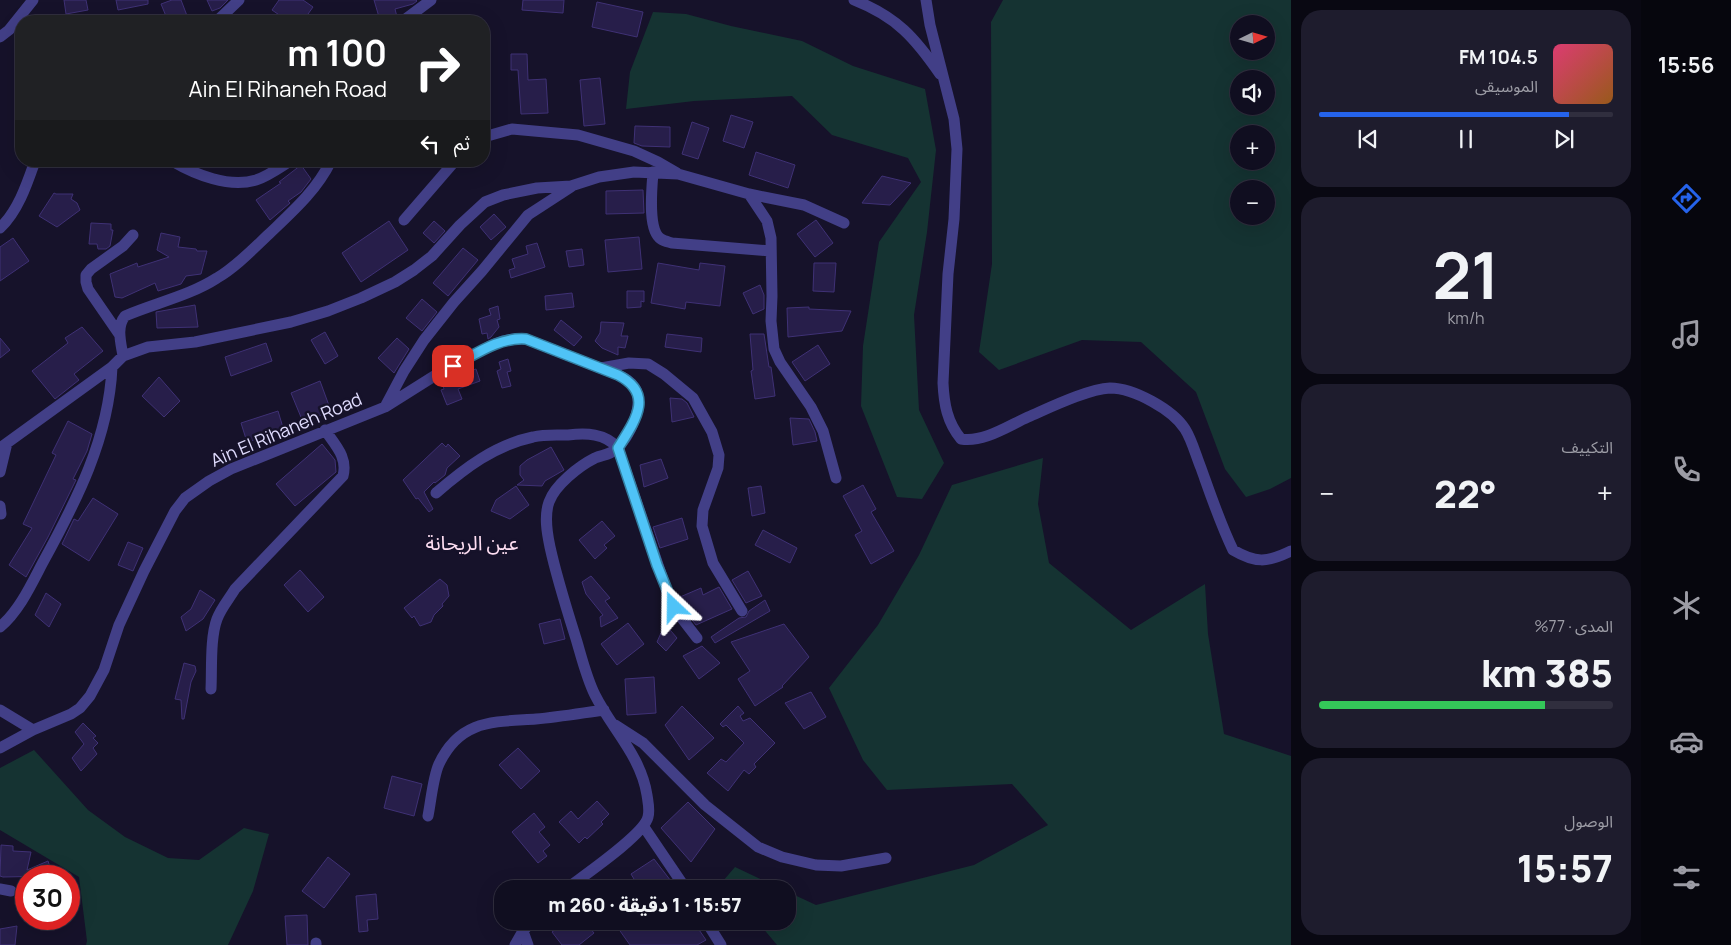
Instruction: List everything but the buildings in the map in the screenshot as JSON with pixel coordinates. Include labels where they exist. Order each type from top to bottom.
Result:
[{"type":"street","points":[[21,15],[33,0]]},
{"type":"street","points":[[223,15],[239,0]]},
{"type":"street","points":[[412,15],[431,0]]},
{"type":"street","points":[[854,0],[902,27],[920,45],[944,80]]},
{"type":"street","points":[[926,0],[930,25],[954,119],[957,149],[954,219],[948,274],[943,383],[944,401],[954,431],[960,439],[971,441],[988,436],[1082,395],[1110,388],[1128,391],[1151,400],[1171,414],[1185,429],[1232,550],[1255,560],[1275,558],[1291,551]]},
{"type":"street","points":[[0,37],[15,22]]},
{"type":"street","points":[[490,135],[512,129],[578,135],[634,151],[678,174]]},
{"type":"street","points":[[0,228],[18,204],[33,167]]},
{"type":"street","points":[[185,167],[206,177],[240,182],[260,178],[279,167]]},
{"type":"street","points":[[123,356],[119,334],[120,321],[125,316],[217,279],[233,267],[305,200],[328,167]]},
{"type":"street","points":[[404,220],[449,167]]},
{"type":"street","points":[[0,472],[4,446],[112,367],[123,356],[148,347],[195,342],[253,331],[328,312],[387,286],[414,270],[432,256],[460,225],[485,202],[502,195],[537,188],[571,186],[600,177],[634,172],[678,174],[749,194],[804,205],[844,223]]},
{"type":"street","points":[[652,172],[653,228],[659,239],[672,244],[771,251]]},
{"type":"street","points":[[385,406],[424,340],[454,302],[482,272],[528,215],[571,186]]},
{"type":"street","points":[[749,194],[767,220],[770,238],[771,321],[774,349],[780,362],[811,407],[824,431],[836,478]]},
{"type":"street","points":[[119,334],[88,289],[86,275],[91,269],[123,246],[133,235]]},
{"type":"street","name":"Ain El Rihaneh Road","points":[[0,748],[33,730],[71,714],[80,708],[90,696],[104,670],[119,625],[144,571],[175,511],[186,498],[209,481],[232,469],[385,406],[439,373],[492,345],[517,338],[526,339],[628,380],[635,387],[639,396],[633,425],[611,447],[576,470],[555,492],[549,502],[547,517],[548,539],[566,607],[595,695],[635,758],[641,772],[649,807],[644,827]]},
{"type":"street","points":[[600,368],[629,363],[648,364],[664,374],[693,398],[712,432],[719,455],[718,468],[703,510],[702,526],[713,563],[742,611]]},
{"type":"street","points":[[0,627],[11,616],[28,590],[78,494],[91,464],[105,420],[112,367]]},
{"type":"street","points":[[212,689],[213,638],[216,620],[225,604],[247,577],[343,476],[346,466],[343,455],[325,430]]},
{"type":"street","points":[[436,493],[464,469],[486,455],[514,443],[548,434],[592,434],[611,447],[622,462],[669,598],[697,638]]},
{"type":"street","points":[[0,710],[33,730]]},
{"type":"street","points":[[428,816],[438,766],[448,748],[462,734],[479,725],[498,721],[536,719],[604,710]]},
{"type":"street","points":[[612,722],[643,743],[705,805],[758,847],[782,857],[816,865],[841,866],[886,858]]},
{"type":"street","points":[[578,880],[634,837],[644,827],[680,880]]},
{"type":"street","points":[[712,930],[721,945]]},
{"type":"street","points":[[515,945],[524,931]]},
{"type":"street","points":[[524,931],[528,945]]},
{"type":"green space","points":[[1003,0],[1291,0],[1291,478],[1270,489],[1246,497],[1225,469],[1196,392],[1141,342],[1082,340],[999,370],[979,352],[992,264],[991,22]]},
{"type":"green space","points":[[653,12],[686,14],[802,41],[853,66],[925,89],[936,150],[927,232],[914,315],[919,410],[944,463],[922,499],[897,497],[861,406],[863,346],[879,242],[921,182],[908,158],[832,135],[792,96],[694,101],[626,109],[630,72]]},
{"type":"green space","points":[[1043,458],[1038,504],[1049,563],[1131,630],[1205,584],[1208,634],[1224,734],[1291,756],[1291,945],[777,945],[764,930],[796,930],[796,896],[816,905],[974,865],[1048,825],[1012,784],[887,790],[863,760],[829,688],[878,625],[919,555],[952,485]]},
{"type":"green space","points":[[34,750],[88,810],[125,837],[168,858],[199,860],[244,828],[269,834],[253,891],[228,945],[86,945],[80,865],[59,865],[0,830],[0,768]]},
{"type":"green space","points":[[735,867],[762,880],[724,880]]},
{"type":"district","name":"عين الريحانة","points":[[472,542]]},
{"type":"route","points":[[453,366],[501,341],[517,338],[526,339],[618,375],[628,380],[635,387],[639,396],[633,425],[618,448],[657,565],[674,607]]}]
